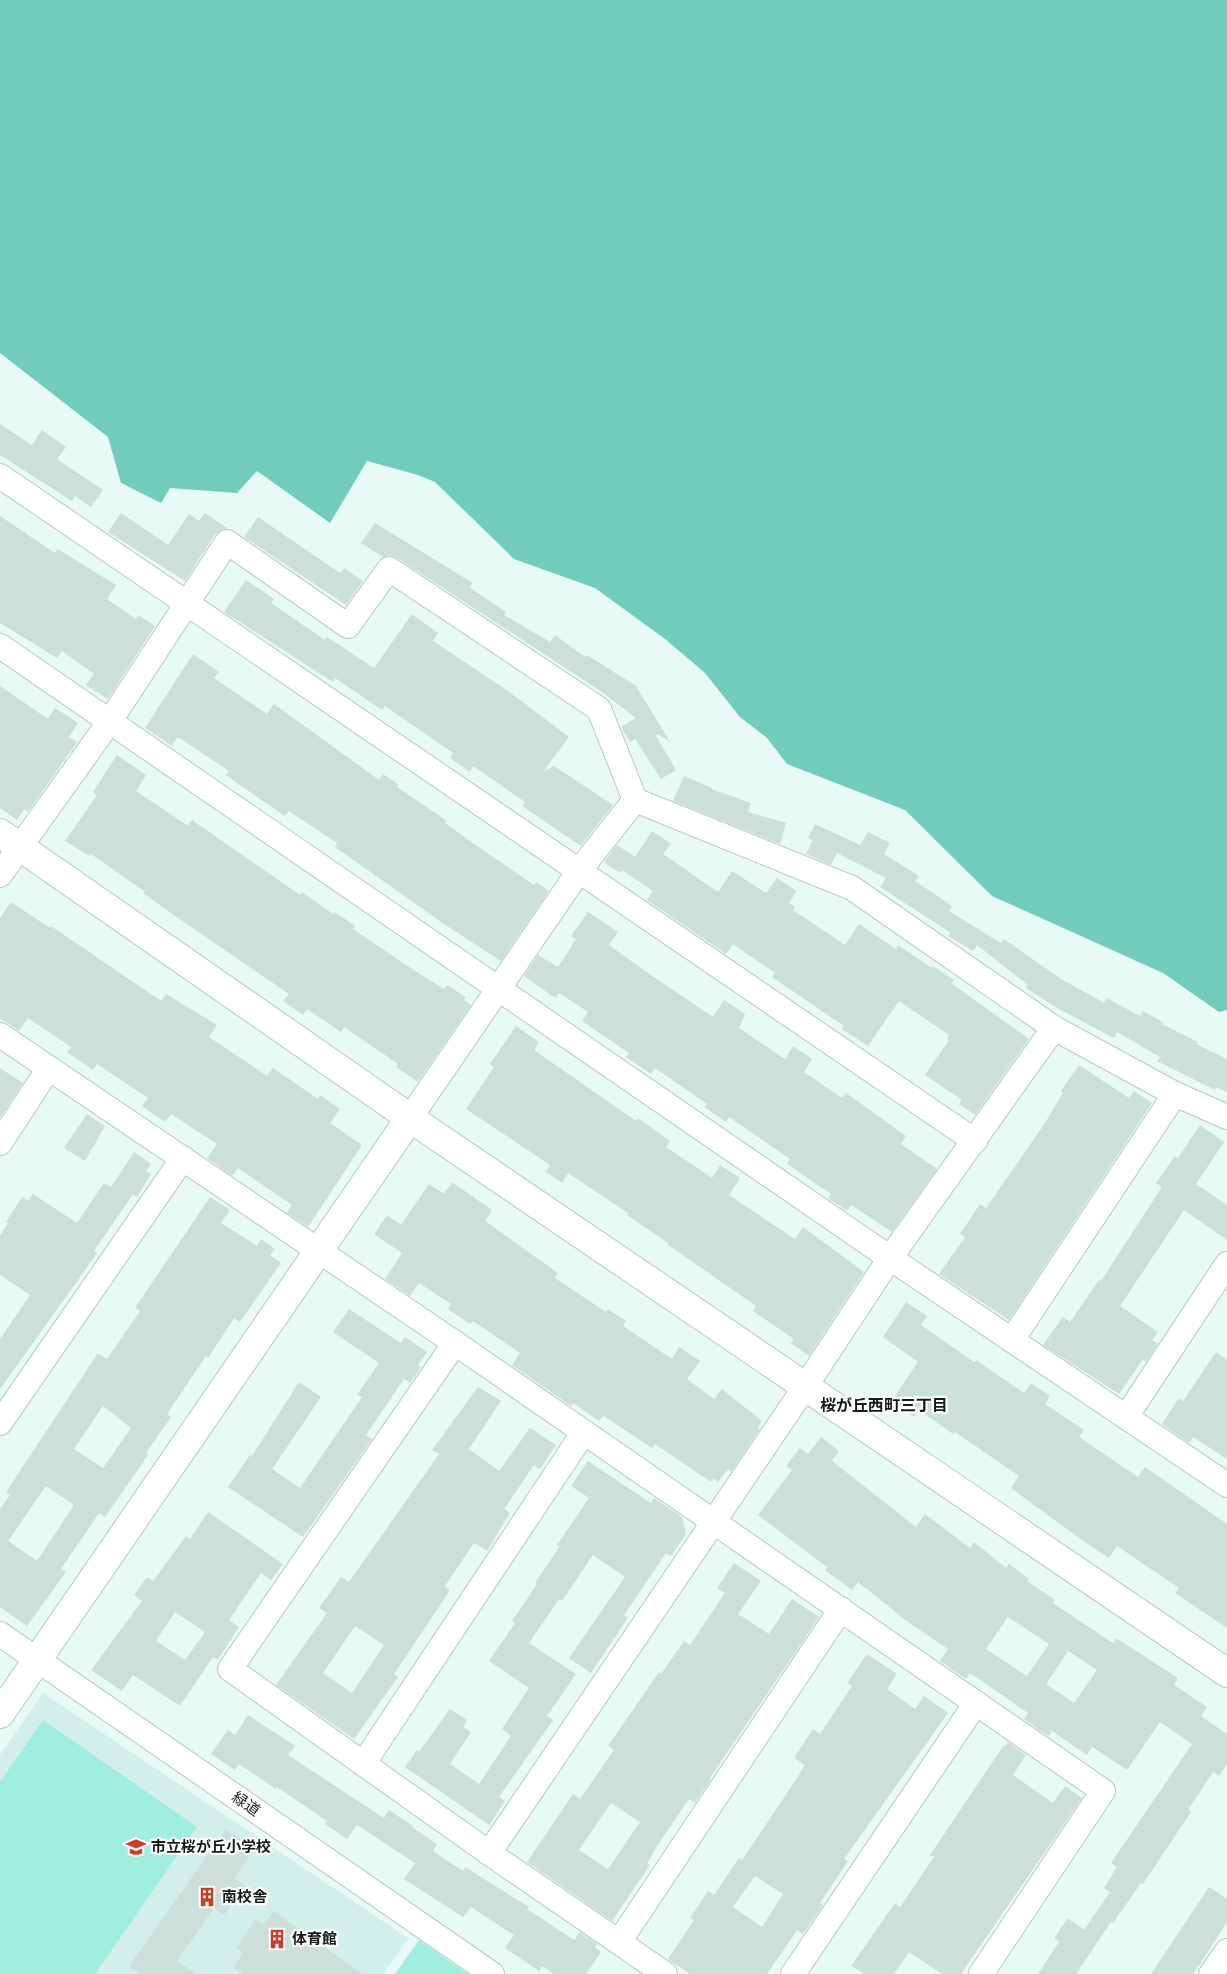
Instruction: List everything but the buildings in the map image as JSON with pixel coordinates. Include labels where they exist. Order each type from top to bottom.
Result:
[{"type":"street","points":[[0,476],[975,1141]]},
{"type":"street","points":[[0,875],[10,840],[110,721],[227,542],[348,626],[388,569],[599,709],[635,800],[852,888],[1054,1028],[1175,1094],[1227,1117]]},
{"type":"street","points":[[0,646],[890,1258],[1227,1485]]},
{"type":"street","points":[[0,1714],[579,871],[635,800]]},
{"type":"street","points":[[10,840],[410,1118],[1227,1673]]},
{"type":"street","points":[[489,1854],[806,1387],[890,1258],[1054,1028]]},
{"type":"street","points":[[0,1035],[319,1250],[715,1521],[1103,1791],[981,1974]]},
{"type":"street","points":[[0,1143],[49,1068]]},
{"type":"street","points":[[1012,1340],[1175,1094]]},
{"type":"street","points":[[0,1423],[183,1158]]},
{"type":"street","points":[[1126,1417],[1227,1264]]},
{"type":"street","points":[[455,1343],[230,1669],[489,1854],[665,1974]]},
{"type":"street","points":[[363,1764],[584,1432]]},
{"type":"street","points":[[619,1942],[841,1609]]},
{"type":"street","name":"緑道","points":[[0,1634],[492,1974]]},
{"type":"street","points":[[793,1974],[976,1703]]},
{"type":"street","points":[[1211,1974],[1227,1951]]},
{"type":"shaded area","name":"市立桜が丘小学校","points":[[43,1693],[408,1938],[383,1974],[0,1974],[0,1755]]},
{"type":"green space","points":[[0,0],[1227,0],[1227,1010],[1219,1012],[1163,973],[992,896],[905,810],[787,764],[767,738],[740,717],[705,673],[665,639],[595,588],[514,559],[435,482],[418,475],[367,461],[330,523],[257,471],[237,493],[170,488],[161,503],[121,483],[108,437],[0,353]]},
{"type":"green space","points":[[43,1720],[197,1827],[95,1974],[0,1974],[0,1782]]},
{"type":"green space","points":[[419,1940],[468,1974],[395,1974]]},
{"type":"place","name":"市立桜が丘小学校","points":[[136,1847]]},
{"type":"place","name":"南校舎","points":[[207,1897]]},
{"type":"place","name":"体育館","points":[[277,1939]]},
{"type":"district","name":"桜が丘西町三丁目","points":[[884,1405]]}]
